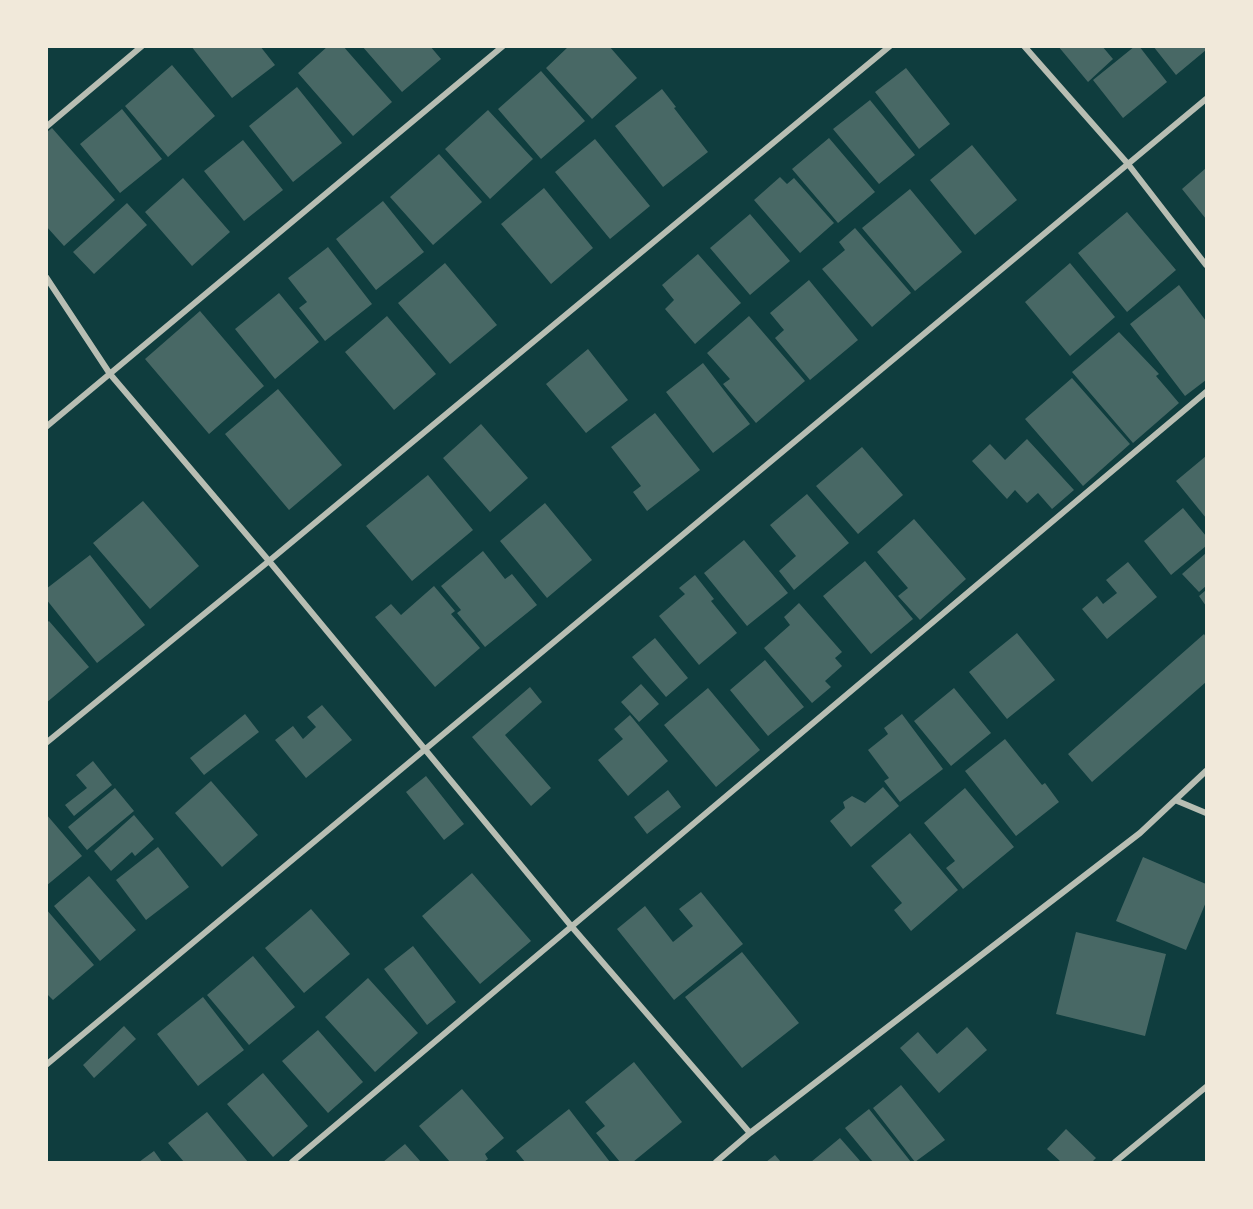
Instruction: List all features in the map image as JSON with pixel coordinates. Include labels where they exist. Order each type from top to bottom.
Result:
[{"type":"street","points":[[46,128],[142,46]]},
{"type":"street","points":[[46,427],[503,46]]},
{"type":"street","points":[[46,743],[890,46]]},
{"type":"street","points":[[1024,46],[1128,164],[1206,265]]},
{"type":"street","points":[[46,1065],[1206,99]]},
{"type":"street","points":[[46,277],[110,374],[269,561],[572,927],[750,1133]]},
{"type":"street","points":[[292,1162],[1206,392]]},
{"type":"street","points":[[716,1162],[750,1133],[1140,833],[1206,771]]},
{"type":"street","points":[[1176,800],[1206,813]]},
{"type":"street","points":[[1115,1162],[1206,1087]]},
{"type":"building","points":[[191,46],[260,46],[275,65],[232,98]]},
{"type":"building","points":[[328,46],[343,46],[392,102],[353,136],[298,73]]},
{"type":"building","points":[[362,46],[430,46],[441,59],[402,92]]},
{"type":"building","points":[[569,46],[609,46],[637,78],[592,119],[546,68]]},
{"type":"building","points":[[1058,46],[1102,46],[1113,59],[1088,82]]},
{"type":"building","points":[[1135,46],[1139,46],[1167,82],[1123,118],[1093,80]]},
{"type":"building","points":[[1153,46],[1206,46],[1206,50],[1176,75]]},
{"type":"building","points":[[172,65],[215,116],[168,157],[125,106]]},
{"type":"building","points":[[906,68],[950,124],[919,149],[875,92]]},
{"type":"building","points":[[541,71],[585,121],[541,159],[498,109]]},
{"type":"building","points":[[297,87],[342,143],[293,182],[249,126]]},
{"type":"building","points":[[662,89],[708,152],[663,187],[615,126]]},
{"type":"building","points":[[870,100],[915,155],[879,184],[833,129]]},
{"type":"building","points":[[122,109],[162,159],[120,193],[80,144]]},
{"type":"building","points":[[488,110],[533,159],[490,199],[445,149]]},
{"type":"building","points":[[52,128],[115,200],[64,246],[46,226],[46,133]]},
{"type":"building","points":[[829,138],[875,192],[838,223],[792,169]]},
{"type":"building","points":[[595,139],[650,206],[610,239],[555,172]]},
{"type":"building","points":[[243,140],[283,190],[244,221],[204,171]]},
{"type":"building","points":[[972,145],[1017,200],[975,235],[930,180]]},
{"type":"building","points":[[439,154],[482,202],[433,245],[390,197]]},
{"type":"building","points":[[1206,168],[1206,219],[1182,189]]},
{"type":"building","points":[[780,177],[787,184],[794,178],[834,223],[800,253],[754,200]]},
{"type":"building","points":[[183,178],[230,232],[192,266],[145,212]]},
{"type":"building","points":[[544,188],[593,248],[551,284],[501,224]]},
{"type":"building","points":[[910,189],[962,252],[915,291],[862,228]]},
{"type":"building","points":[[383,201],[424,252],[376,290],[336,239]]},
{"type":"building","points":[[127,203],[147,225],[94,274],[73,252]]},
{"type":"building","points":[[1127,212],[1176,270],[1127,312],[1078,253]]},
{"type":"building","points":[[750,214],[790,261],[750,295],[710,248]]},
{"type":"building","points":[[855,228],[911,293],[872,327],[822,269],[845,250],[839,242]]},
{"type":"building","points":[[328,247],[372,304],[325,341],[299,308],[307,302],[288,278]]},
{"type":"building","points":[[698,254],[741,303],[695,344],[665,309],[674,300],[662,285]]},
{"type":"building","points":[[445,263],[497,325],[450,364],[398,303]]},
{"type":"building","points":[[1070,263],[1115,317],[1070,356],[1025,302]]},
{"type":"building","points":[[809,280],[858,340],[810,380],[775,338],[784,330],[770,313]]},
{"type":"building","points":[[1179,285],[1206,321],[1206,380],[1185,396],[1130,324]]},
{"type":"building","points":[[279,293],[319,342],[275,379],[235,329]]},
{"type":"building","points":[[200,311],[264,386],[209,434],[145,359]]},
{"type":"building","points":[[387,316],[436,374],[394,410],[345,352]]},
{"type":"building","points":[[749,316],[805,381],[756,423],[723,384],[730,379],[707,353]]},
{"type":"building","points":[[1119,332],[1159,374],[1156,376],[1179,403],[1133,443],[1072,372]]},
{"type":"building","points":[[588,349],[628,400],[586,433],[546,384]]},
{"type":"building","points":[[703,363],[750,424],[713,453],[666,392]]},
{"type":"building","points":[[1072,378],[1130,444],[1083,486],[1025,419]]},
{"type":"building","points":[[278,389],[342,465],[289,510],[225,434]]},
{"type":"building","points":[[655,413],[700,470],[647,511],[633,492],[641,486],[611,447]]},
{"type":"building","points":[[481,424],[528,478],[490,512],[443,458]]},
{"type":"building","points":[[1027,439],[1074,490],[1052,509],[1038,493],[1027,503],[1015,490],[1007,499],[972,461],[990,444],[1005,460]]},
{"type":"building","points":[[862,447],[903,495],[858,534],[816,486]]},
{"type":"building","points":[[1206,456],[1206,518],[1176,481]]},
{"type":"building","points":[[428,475],[473,530],[412,581],[366,526]]},
{"type":"building","points":[[807,494],[849,543],[794,590],[779,571],[796,556],[770,525]]},
{"type":"building","points":[[143,501],[199,566],[150,609],[93,543]]},
{"type":"building","points":[[545,503],[592,560],[547,598],[500,541]]},
{"type":"building","points":[[1183,508],[1206,536],[1206,546],[1171,575],[1144,541]]},
{"type":"building","points":[[914,519],[966,579],[920,620],[898,596],[908,588],[877,552]]},
{"type":"building","points":[[744,540],[788,593],[747,626],[704,573]]},
{"type":"building","points":[[483,551],[505,579],[512,574],[537,605],[485,647],[457,613],[461,610],[441,586]]},
{"type":"building","points":[[1206,553],[1206,586],[1199,592],[1182,574]]},
{"type":"building","points":[[90,555],[145,625],[97,663],[46,599],[46,589]]},
{"type":"building","points":[[865,561],[913,619],[871,654],[823,596]]},
{"type":"building","points":[[1128,562],[1157,597],[1107,639],[1082,609],[1097,596],[1103,604],[1117,593],[1106,580]]},
{"type":"building","points":[[695,575],[714,599],[711,601],[737,633],[699,665],[659,616],[685,594],[679,588]]},
{"type":"building","points":[[434,586],[455,611],[451,614],[480,648],[435,687],[375,617],[391,604],[401,615]]},
{"type":"building","points":[[1206,590],[1206,606],[1199,596]]},
{"type":"building","points":[[799,603],[842,652],[835,658],[842,666],[825,681],[831,687],[812,703],[764,648],[790,625],[784,617]]},
{"type":"building","points":[[49,621],[89,667],[46,703],[46,623]]},
{"type":"building","points":[[1017,633],[1055,680],[1007,719],[969,672]]},
{"type":"building","points":[[1204,634],[1206,637],[1206,682],[1092,782],[1068,754]]},
{"type":"building","points":[[655,638],[688,678],[666,697],[632,657]]},
{"type":"building","points":[[765,660],[804,707],[768,736],[730,690]]},
{"type":"building","points":[[641,684],[659,704],[639,722],[621,702]]},
{"type":"building","points":[[530,687],[542,702],[505,735],[551,788],[531,806],[472,737]]},
{"type":"building","points":[[708,688],[760,750],[716,787],[664,725]]},
{"type":"building","points":[[954,688],[991,733],[951,766],[914,721]]},
{"type":"building","points":[[322,705],[352,740],[306,778],[275,740],[293,726],[303,739],[316,727],[307,717]]},
{"type":"building","points":[[245,714],[259,732],[204,775],[190,758]]},
{"type":"building","points":[[902,714],[943,769],[900,802],[884,781],[889,778],[868,750],[888,734],[884,728]]},
{"type":"building","points":[[630,715],[668,761],[628,796],[598,760],[623,739],[614,729]]},
{"type":"building","points":[[1005,739],[1042,785],[1045,783],[1059,802],[1016,836],[965,771]]},
{"type":"building","points":[[93,761],[112,785],[74,816],[65,805],[87,788],[76,775]]},
{"type":"building","points":[[426,776],[464,824],[444,840],[406,792]]},
{"type":"building","points":[[211,781],[258,835],[222,867],[175,813]]},
{"type":"building","points":[[883,787],[899,806],[851,847],[830,821],[845,808],[843,802],[852,796],[865,803]]},
{"type":"building","points":[[115,788],[134,811],[87,850],[68,827]]},
{"type":"building","points":[[965,788],[1014,847],[963,889],[946,868],[955,861],[924,823]]},
{"type":"building","points":[[668,790],[681,807],[647,834],[634,817]]},
{"type":"building","points":[[46,814],[82,856],[46,886]]},
{"type":"building","points":[[134,815],[154,839],[135,856],[132,852],[111,871],[94,851]]},
{"type":"building","points":[[910,833],[958,890],[911,931],[894,910],[902,903],[871,866]]},
{"type":"building","points":[[158,847],[189,887],[146,920],[116,880]]},
{"type":"building","points":[[1143,857],[1206,884],[1206,902],[1186,950],[1116,921]]},
{"type":"building","points":[[472,873],[531,941],[480,984],[422,916]]},
{"type":"building","points":[[89,876],[136,930],[100,961],[54,906]]},
{"type":"building","points":[[701,892],[743,944],[674,1000],[617,929],[645,906],[673,942],[693,926],[679,909]]},
{"type":"building","points":[[46,909],[94,965],[53,1000],[46,993]]},
{"type":"building","points":[[311,909],[350,954],[304,993],[265,948]]},
{"type":"building","points":[[1076,932],[1166,954],[1145,1036],[1056,1014]]},
{"type":"building","points":[[413,946],[456,1002],[427,1025],[384,969]]},
{"type":"building","points":[[742,952],[799,1023],[742,1068],[685,997]]},
{"type":"building","points":[[253,956],[295,1007],[249,1045],[207,995]]},
{"type":"building","points":[[368,978],[418,1033],[375,1072],[325,1017]]},
{"type":"building","points":[[203,997],[244,1050],[198,1086],[157,1034]]},
{"type":"building","points":[[124,1026],[136,1039],[94,1078],[83,1065]]},
{"type":"building","points":[[967,1027],[987,1050],[939,1093],[900,1048],[918,1032],[937,1054]]},
{"type":"building","points":[[318,1030],[363,1082],[328,1113],[282,1061]]},
{"type":"building","points":[[634,1062],[682,1122],[633,1162],[620,1162],[596,1133],[605,1126],[585,1102]]},
{"type":"building","points":[[263,1073],[308,1126],[273,1157],[227,1104]]},
{"type":"building","points":[[901,1085],[945,1140],[915,1162],[873,1108]]},
{"type":"building","points":[[462,1089],[504,1138],[485,1154],[488,1159],[484,1162],[450,1162],[419,1126]]},
{"type":"building","points":[[569,1109],[610,1162],[525,1162],[516,1151]]},
{"type":"building","points":[[869,1109],[911,1162],[873,1162],[845,1128]]},
{"type":"building","points":[[207,1112],[248,1162],[184,1162],[168,1143]]},
{"type":"building","points":[[1066,1129],[1096,1158],[1092,1162],[1061,1162],[1047,1149]]},
{"type":"building","points":[[840,1138],[861,1162],[811,1162]]},
{"type":"building","points":[[405,1144],[421,1162],[383,1162]]},
{"type":"building","points":[[154,1151],[162,1162],[139,1162]]},
{"type":"building","points":[[775,1155],[781,1162],[766,1162]]}]
